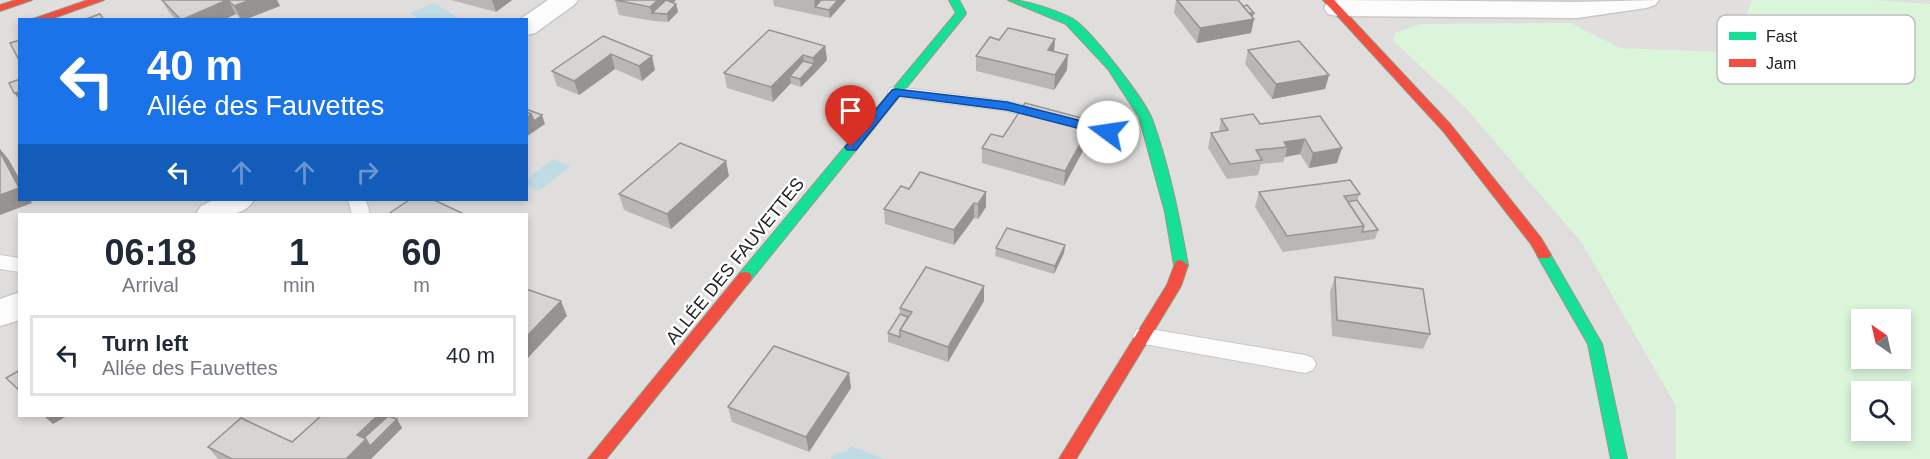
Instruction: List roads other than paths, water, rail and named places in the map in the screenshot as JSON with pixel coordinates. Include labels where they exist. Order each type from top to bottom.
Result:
[{"type":"street","points":[[0,8],[27,0]]},
{"type":"street","points":[[41,18],[99,0]]},
{"type":"street","points":[[528,26],[565,0]]},
{"type":"street","name":"ALLÉE DES FAUVETTES","points":[[596,459],[961,14],[954,0]]},
{"type":"street","points":[[1013,0],[1070,22],[1112,67],[1145,117],[1173,212],[1182,263],[1174,286],[1076,457]]},
{"type":"street","points":[[1333,4],[1577,10],[1646,0]]},
{"type":"street","points":[[1333,4],[1447,128],[1536,241],[1595,344],[1619,459]]},
{"type":"street","points":[[0,314],[18,305]]},
{"type":"lane","points":[[896,93],[1007,106],[1108,132]]},
{"type":"lane","points":[[0,262],[18,265]]},
{"type":"lane","points":[[1144,336],[1305,364]]},
{"type":"water","points":[[434,3],[458,18],[418,18],[410,13]]},
{"type":"water","points":[[553,159],[570,166],[539,191],[528,186],[528,178]]},
{"type":"water","points":[[851,446],[884,459],[831,459],[834,454],[847,451]]}]
